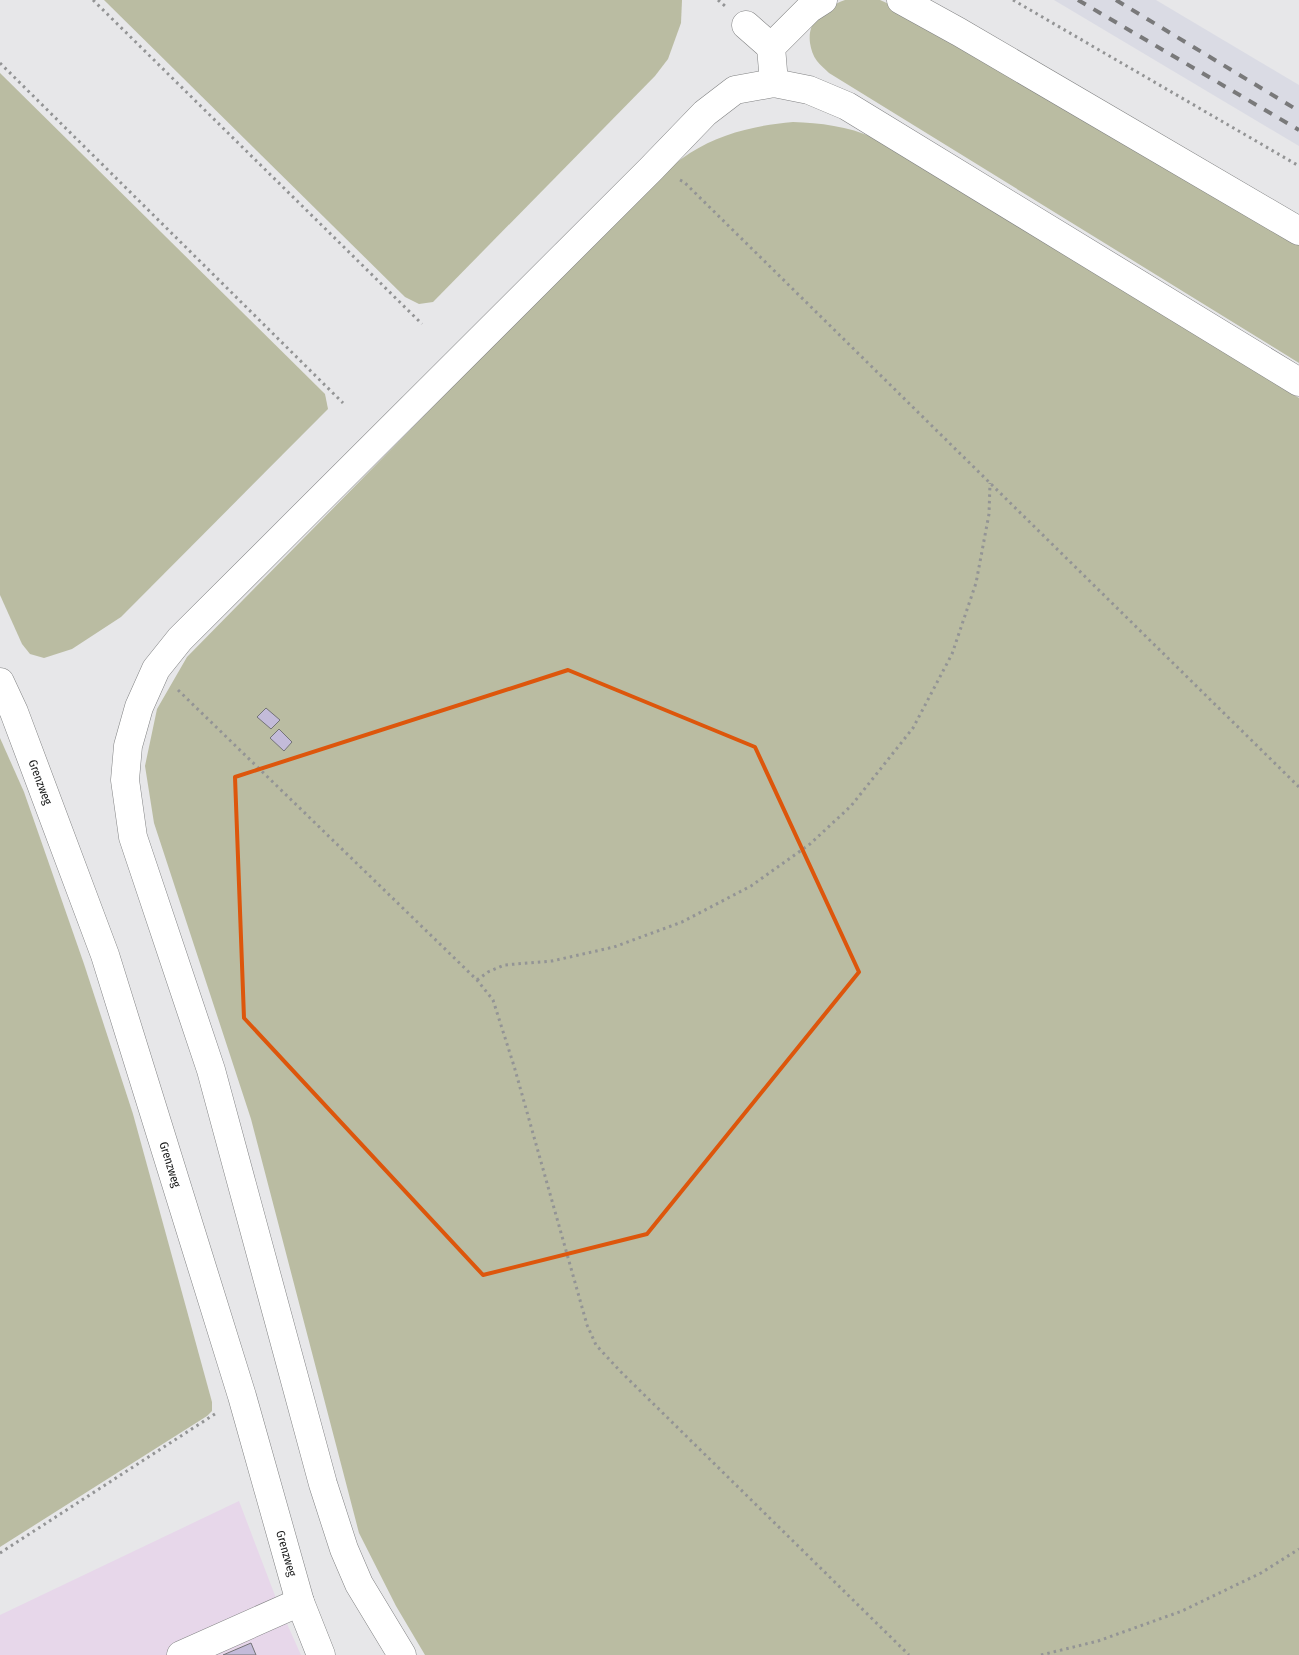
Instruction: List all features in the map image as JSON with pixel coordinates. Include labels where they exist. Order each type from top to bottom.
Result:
[{"type":"street","points":[[771,47],[809,9],[823,0]]},
{"type":"street","points":[[901,0],[1299,231]]},
{"type":"street","points":[[746,25],[771,47],[774,83]]},
{"type":"street","points":[[402,1655],[359,1584],[341,1539],[323,1484],[211,1070],[133,837],[125,780],[128,746],[139,707],[156,669],[180,639],[705,113],[735,90],[774,83],[809,90],[847,106],[1299,382]]},
{"type":"street","name":"Grenzweg","points":[[0,682],[14,712],[105,955],[242,1396],[300,1602],[320,1655]]},
{"type":"street","points":[[181,1655],[300,1602]]},
{"type":"path","points":[[93,0],[422,324]]},
{"type":"path","points":[[1013,0],[1299,166]]},
{"type":"path","points":[[0,63],[343,403]]},
{"type":"path","points":[[651,169],[668,173],[684,182],[1299,786]]},
{"type":"path","points":[[477,980],[488,972],[504,965],[552,961],[614,947],[682,922],[751,886],[810,844],[851,806],[913,728],[952,654],[976,583],[989,514],[990,482]]},
{"type":"path","points":[[156,669],[477,980],[494,1000],[587,1325],[596,1345],[620,1371],[909,1655]]},
{"type":"path","points":[[0,1554],[242,1396]]},
{"type":"path","points":[[1041,1655],[1098,1641],[1182,1611],[1261,1573],[1299,1549]]},
{"type":"highlighted area","points":[[568,670],[755,747],[859,972],[647,1234],[483,1275],[244,1018],[235,777]]},
{"type":"shaded area","points":[[1054,0],[1156,0],[1299,85],[1299,146]]},
{"type":"shaded area","points":[[239,1501],[279,1606],[301,1655],[0,1655],[0,1615]]},
{"type":"green space","points":[[104,0],[682,0],[681,23],[668,59],[655,76],[433,302],[419,304],[405,297]]},
{"type":"green space","points":[[845,0],[880,0],[900,9],[1299,244],[1299,363],[829,73],[817,61],[812,52],[810,43],[811,28],[814,21],[824,11]]},
{"type":"green space","points":[[0,73],[325,394],[328,409],[121,617],[72,649],[44,658],[30,654],[22,644],[0,595]]},
{"type":"green space","points":[[793,122],[824,124],[844,128],[884,143],[1299,398],[1299,1655],[425,1655],[396,1606],[359,1533],[251,1119],[154,823],[145,766],[157,709],[187,657],[654,182],[685,156],[714,140],[766,125]]},
{"type":"green space","points":[[0,738],[24,792],[84,964],[133,1114],[212,1402],[212,1411],[207,1416],[0,1547]]},
{"type":"building","points":[[266,708],[280,720],[271,729],[257,717]]},
{"type":"building","points":[[279,729],[292,742],[284,751],[270,738]]},
{"type":"building","points":[[251,1643],[256,1655],[223,1655]]},
{"type":"railway","points":[[1078,0],[1299,130]]},
{"type":"railway","points":[[1116,0],[1299,111]]}]
